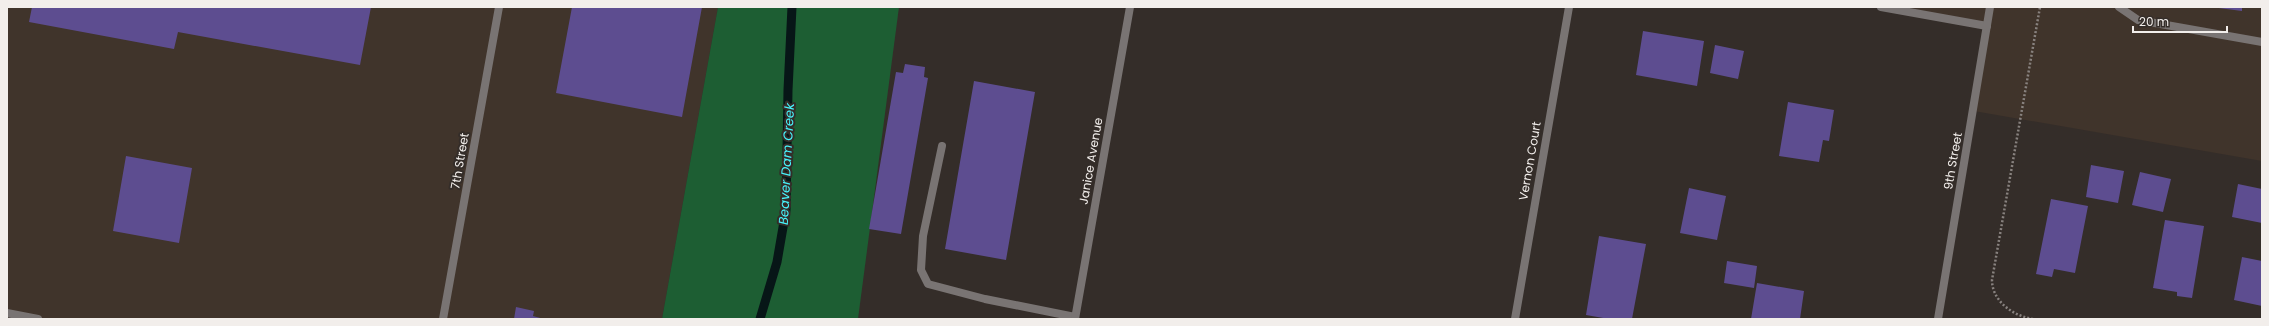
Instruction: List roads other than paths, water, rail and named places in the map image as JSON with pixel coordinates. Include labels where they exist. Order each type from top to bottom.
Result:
[{"type":"street","name":"7th Street","points":[[443,319],[499,7]]},
{"type":"street","name":"Janice Avenue","points":[[1075,318],[1130,7]]},
{"type":"street","name":"Vernon Court","points":[[1515,319],[1569,7]]},
{"type":"street","points":[[1881,7],[1987,26]]},
{"type":"street","name":"9th Street","points":[[1938,319],[1990,7]]},
{"type":"street","points":[[2119,7],[2138,20],[2262,42]]},
{"type":"street","points":[[942,146],[923,236],[921,270],[928,284],[985,299],[1075,318]]},
{"type":"street","points":[[7,314],[38,319]]},
{"type":"waterway","name":"Beaver Dam Creek","points":[[760,319],[777,262],[786,210],[788,90],[792,7]]}]
